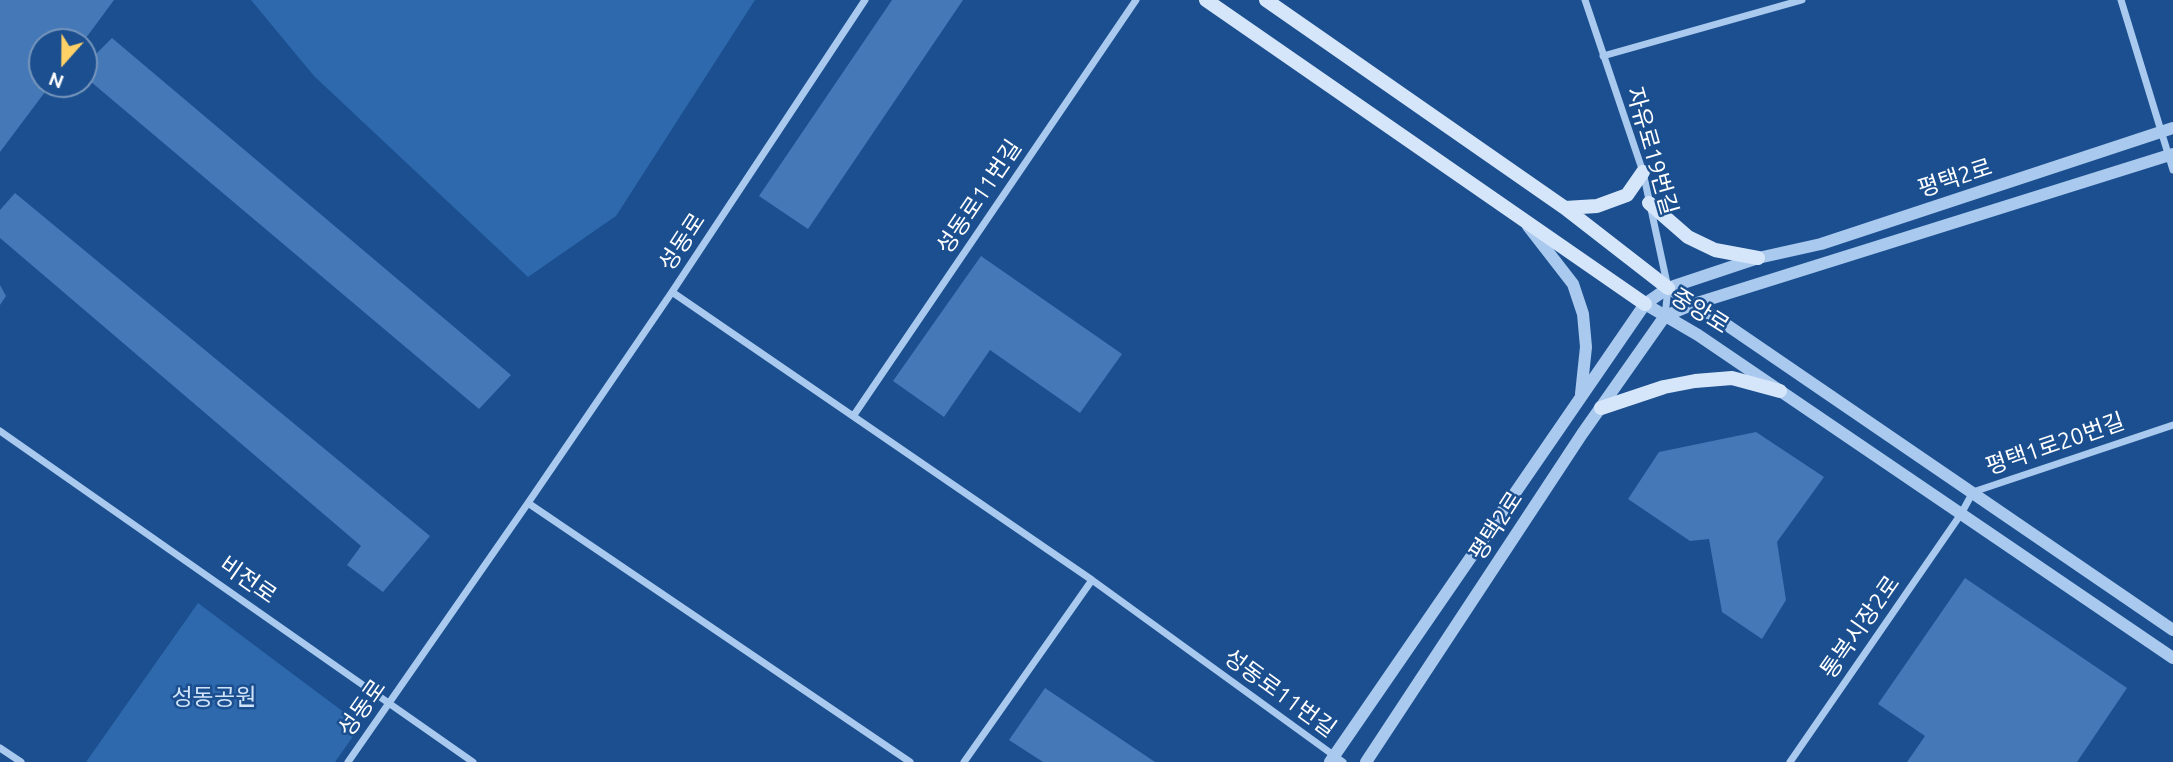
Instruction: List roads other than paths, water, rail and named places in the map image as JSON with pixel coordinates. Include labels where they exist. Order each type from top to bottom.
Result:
[{"type":"main road","name":"중앙로","points":[[1206,0],[1645,304]]},
{"type":"main road","name":"중앙로","points":[[1266,0],[1565,208],[1668,288]]},
{"type":"main road","points":[[1565,208],[1597,206],[1627,195],[1643,172]]},
{"type":"main road","points":[[1649,203],[1688,237],[1715,250],[1758,258]]},
{"type":"main road","points":[[1601,408],[1664,387],[1695,381],[1732,378],[1780,391]]},
{"type":"street","name":"성동로","points":[[348,762],[672,292],[865,0]]},
{"type":"street","name":"성동로11번길","points":[[854,415],[1136,0]]},
{"type":"street","name":"자유로19번길","points":[[1585,0],[1643,172],[1668,288],[1665,316]]},
{"type":"street","points":[[1603,56],[1802,0]]},
{"type":"street","points":[[2121,0],[2167,130],[2173,170]]},
{"type":"street","name":"평택2로","points":[[1645,304],[1668,288],[1758,258],[1821,244],[2167,130]]},
{"type":"street","points":[[1665,316],[1694,304],[2171,154]]},
{"type":"street","points":[[1524,220],[1573,284],[1583,314],[1586,347],[1580,398]]},
{"type":"street","name":"중앙로","points":[[1668,288],[1973,492],[2173,630]]},
{"type":"street","name":"성동로11번길","points":[[672,292],[1092,580],[1336,760]]},
{"type":"street","points":[[1336,760],[1645,304]]},
{"type":"street","name":"중앙로","points":[[1645,304],[1698,335],[2173,658]]},
{"type":"street","name":"평택2로","points":[[1366,762],[1665,316]]},
{"type":"street","name":"평택1로20번길","points":[[1961,514],[1973,492],[2173,425]]},
{"type":"street","name":"비전로","points":[[0,431],[472,762]]},
{"type":"street","points":[[528,503],[910,762]]},
{"type":"street","name":"통복시장2로","points":[[1790,762],[1961,514]]},
{"type":"street","points":[[964,762],[1092,580]]},
{"type":"street","points":[[0,748],[21,762]]},
{"type":"park label","name":"성동공원","points":[[214,697]]}]
